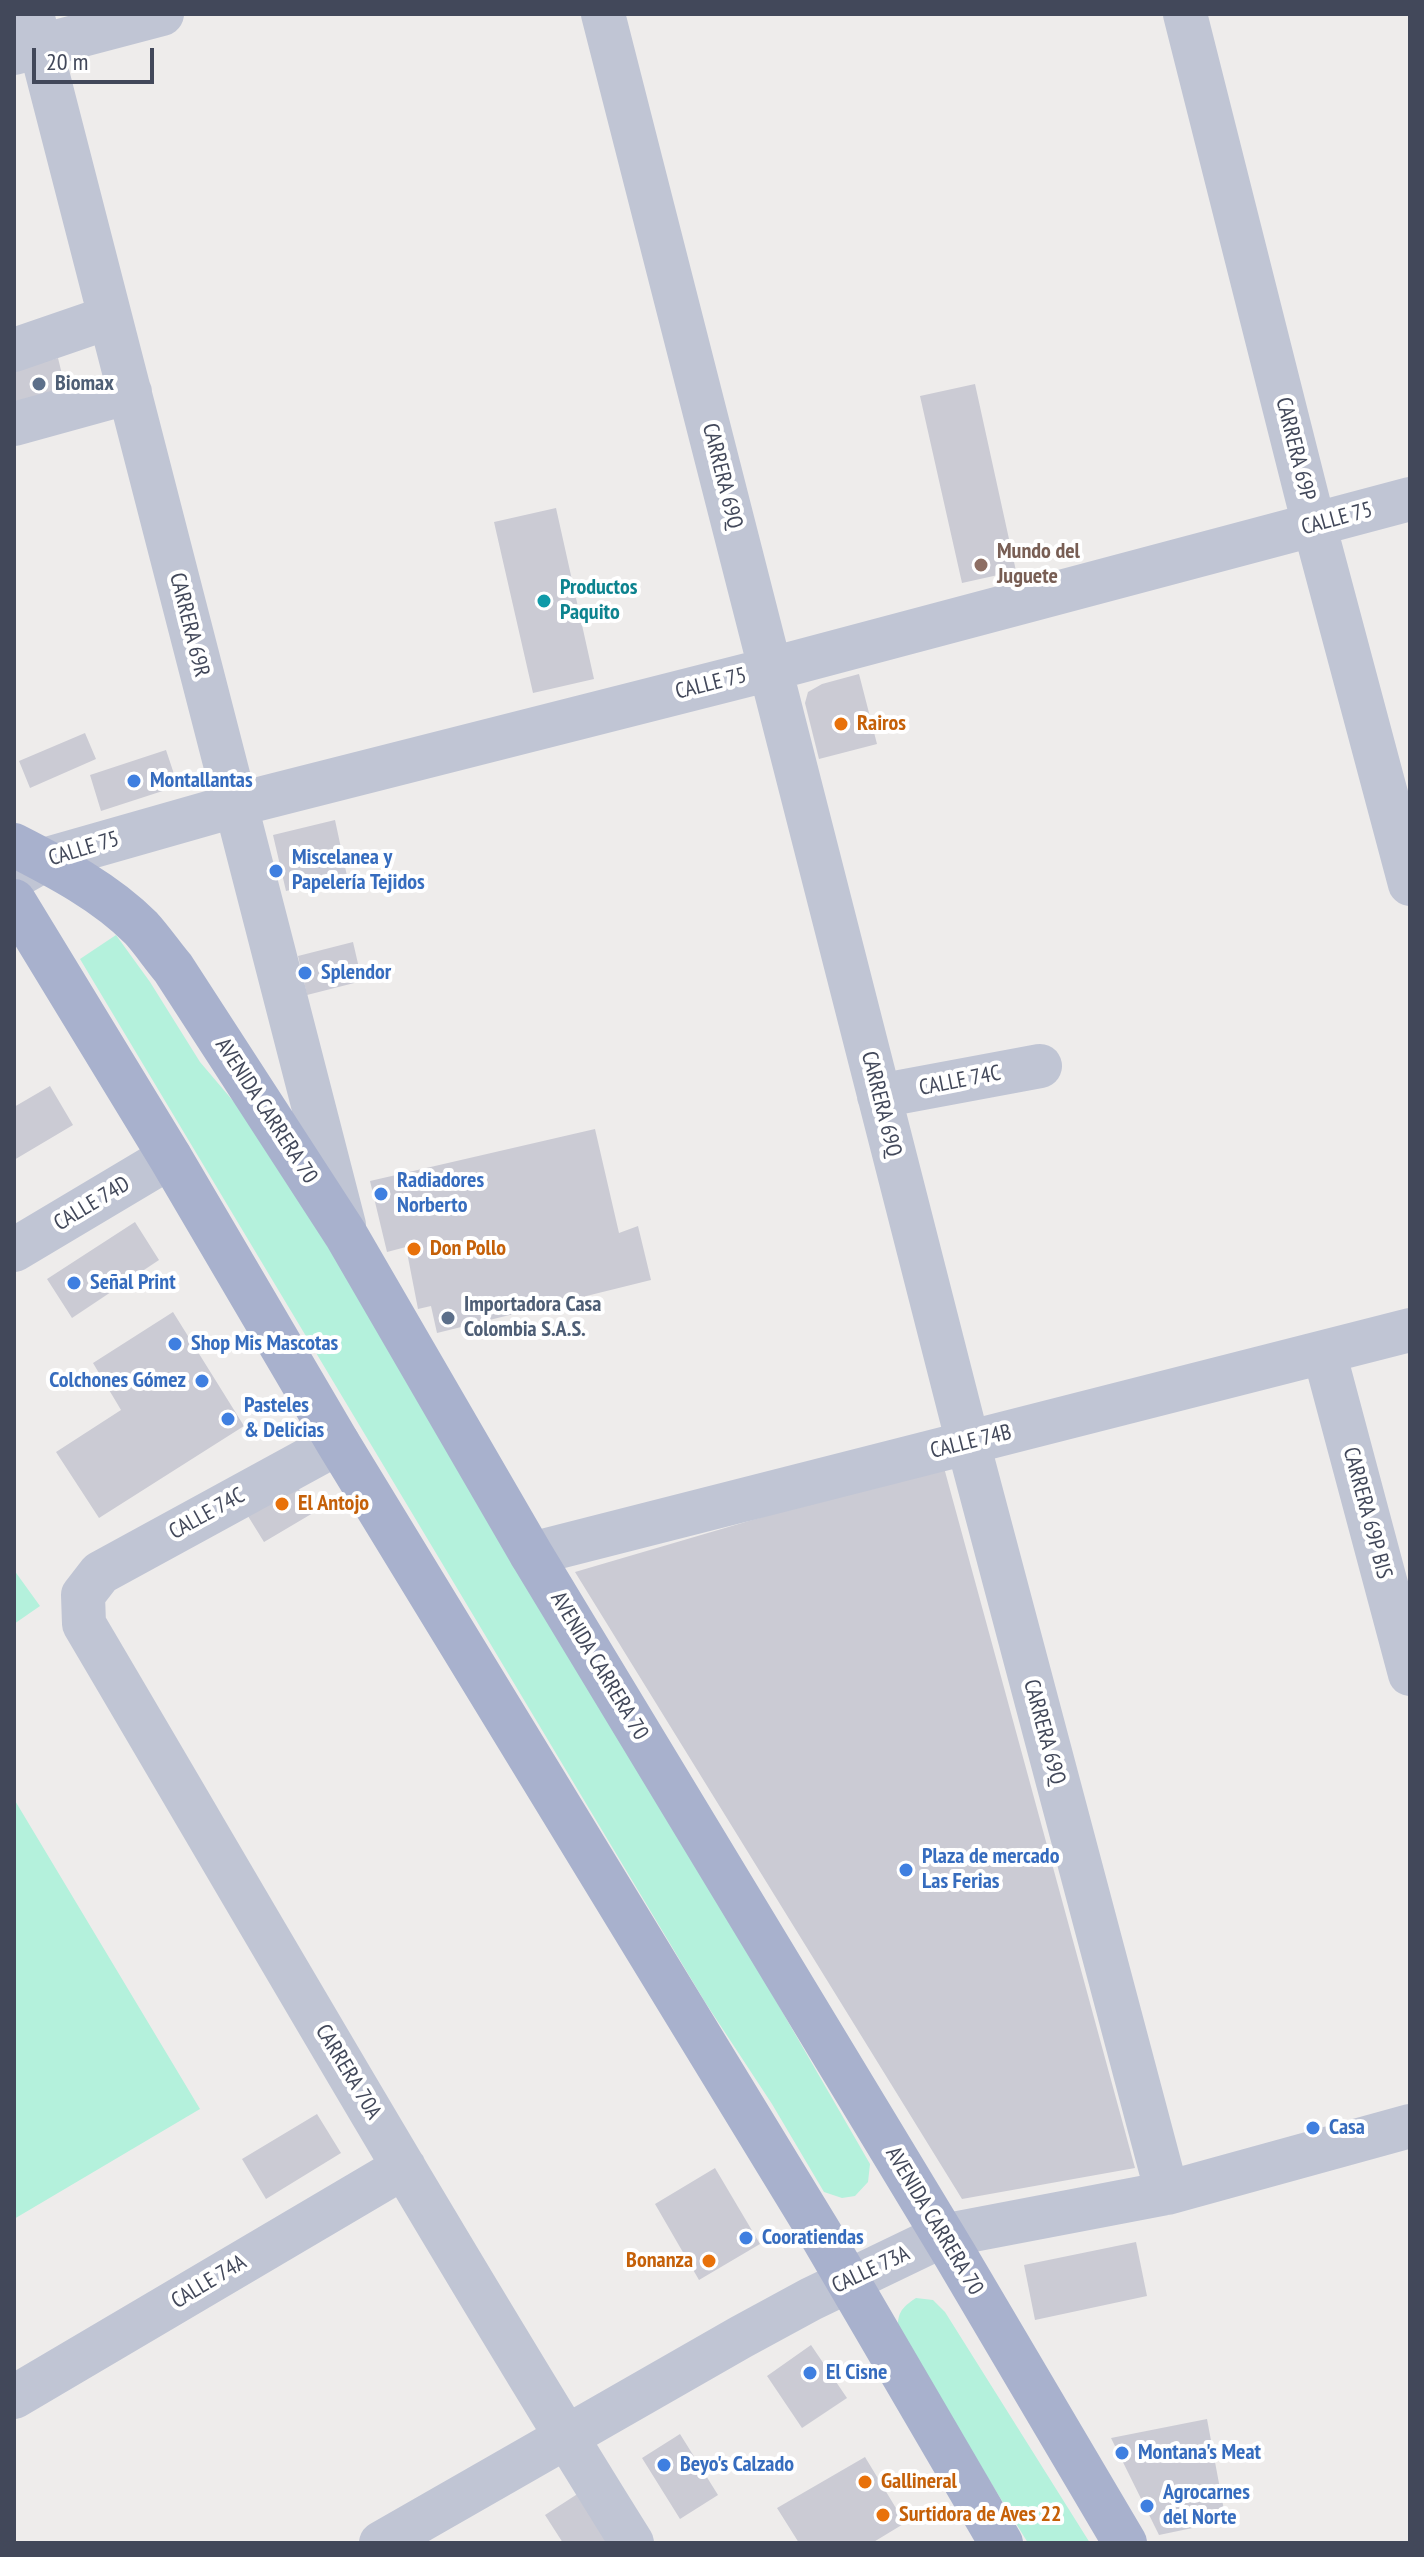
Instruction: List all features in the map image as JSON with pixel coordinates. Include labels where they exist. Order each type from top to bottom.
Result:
[{"type":"main road","name":"AVENIDA CARRERA 70","points":[[24,861],[94,889],[141,929],[173,968],[346,1235],[531,1554],[1125,2543]]},
{"type":"main road","points":[[14,901],[170,1157],[338,1443],[848,2281],[1001,2543]]},
{"type":"street","points":[[29,37],[162,14]]},
{"type":"street","name":"CARRERA 69Q","points":[[603,14],[968,1443],[1167,2193]]},
{"type":"street","name":"CARRERA 69P","points":[[1185,14],[1410,884]]},
{"type":"street","name":"CARRERA 69R","points":[[29,37],[130,392],[346,1235]]},
{"type":"street","points":[[14,350],[110,317]]},
{"type":"street","points":[[14,424],[130,392]]},
{"type":"street","name":"CALLE 75","points":[[24,861],[771,669],[1410,499]]},
{"type":"street","name":"CALLE 74C","points":[[879,1096],[1040,1066]]},
{"type":"street","name":"CALLE 74D","points":[[14,1250],[170,1157]]},
{"type":"street","name":"CALLE 74B","points":[[531,1554],[1410,1330]]},
{"type":"street","name":"CARRERA 69P BIS","points":[[1324,1352],[1410,1674]]},
{"type":"street","name":"CALLE 74C","points":[[83,1595],[100,1573],[338,1443]]},
{"type":"street","name":"CARRERA 70A","points":[[83,1595],[84,1624],[404,2167],[632,2543]]},
{"type":"street","name":"CALLE 73A","points":[[381,2543],[769,2322],[942,2236],[1167,2193],[1410,2126]]},
{"type":"street","name":"CALLE 74A","points":[[14,2397],[404,2167]]},
{"type":"green space","points":[[116,935],[150,982],[200,1062],[262,1135],[696,1862],[870,2164],[868,2182],[855,2196],[842,2198],[824,2192],[772,2104],[705,2002],[80,959]]},
{"type":"green space","points":[[14,1570],[40,1606],[14,1624]]},
{"type":"green space","points":[[14,1799],[200,2109],[14,2219]]},
{"type":"green space","points":[[916,2298],[933,2300],[945,2312],[1090,2543],[1028,2543],[898,2332],[901,2312]]},
{"type":"building","name":"Biomax","points":[[58,358],[68,399],[14,413],[14,370]]},
{"type":"building","points":[[975,384],[1016,571],[962,583],[920,396]]},
{"type":"building","name":"Productos Paquito","points":[[556,508],[594,679],[533,693],[494,522]]},
{"type":"building","name":"Rairos","points":[[859,674],[877,744],[819,759],[805,703],[808,692],[822,684]]},
{"type":"building","points":[[85,733],[96,759],[30,788],[19,761]]},
{"type":"building","name":"Montallantas","points":[[166,750],[178,786],[101,811],[90,775]]},
{"type":"building","points":[[335,820],[347,876],[286,891],[273,835]]},
{"type":"building","points":[[353,942],[362,981],[307,995],[298,956]]},
{"type":"building","points":[[50,1086],[73,1125],[14,1160],[14,1107]]},
{"type":"building","points":[[595,1129],[619,1233],[638,1226],[651,1280],[437,1333],[431,1306],[418,1309],[406,1247],[387,1252],[370,1181]]},
{"type":"building","points":[[135,1222],[159,1260],[72,1318],[47,1279]]},
{"type":"building","points":[[173,1312],[244,1426],[99,1518],[56,1452],[121,1410],[93,1363]]},
{"type":"building","name":"Plaza de mercado Las Ferias","points":[[943,1464],[1135,2168],[962,2199],[575,1572]]},
{"type":"building","points":[[293,1479],[313,1513],[264,1542],[243,1508]]},
{"type":"building","points":[[317,2114],[341,2153],[266,2199],[242,2159]]},
{"type":"building","points":[[715,2168],[760,2244],[699,2280],[655,2204]]},
{"type":"building","points":[[1136,2242],[1147,2296],[1035,2320],[1024,2265]]},
{"type":"building","points":[[811,2345],[847,2398],[802,2428],[767,2376]]},
{"type":"building","points":[[1207,2419],[1226,2521],[1159,2535],[1111,2438]]},
{"type":"building","points":[[680,2434],[718,2495],[680,2519],[642,2458]]},
{"type":"building","points":[[865,2457],[905,2523],[872,2543],[799,2543],[777,2508]]},
{"type":"building","points":[[579,2493],[611,2543],[563,2543],[545,2515]]},
{"type":"place","name":"Biomax","points":[[39,384]]},
{"type":"place","name":"Mundo del Juguete","points":[[981,565]]},
{"type":"place","name":"Productos Paquito","points":[[544,601]]},
{"type":"place","name":"Rairos","points":[[841,724]]},
{"type":"place","name":"Montallantas","points":[[134,781]]},
{"type":"place","name":"Miscelanea y Papelería Tejidos","points":[[276,871]]},
{"type":"place","name":"Splendor","points":[[305,973]]},
{"type":"place","name":"Radiadores Norberto","points":[[381,1194]]},
{"type":"place","name":"Don Pollo","points":[[414,1249]]},
{"type":"place","name":"Señal Print","points":[[74,1283]]},
{"type":"place","name":"Importadora Casa Colombia S.A.S.","points":[[448,1318]]},
{"type":"place","name":"Shop Mis Mascotas","points":[[175,1344]]},
{"type":"place","name":"Colchones Gómez","points":[[202,1381]]},
{"type":"place","name":"Pasteles & Delicias","points":[[228,1419]]},
{"type":"place","name":"El Antojo","points":[[282,1504]]},
{"type":"place","name":"Plaza de mercado Las Ferias","points":[[906,1870]]},
{"type":"place","name":"Casa","points":[[1313,2128]]},
{"type":"place","name":"Cooratiendas","points":[[746,2238]]},
{"type":"place","name":"Bonanza","points":[[709,2261]]},
{"type":"place","name":"El Cisne","points":[[810,2373]]},
{"type":"place","name":"Montana's Meat","points":[[1122,2453]]},
{"type":"place","name":"Beyo's Calzado","points":[[664,2465]]},
{"type":"place","name":"Gallineral","points":[[865,2482]]},
{"type":"place","name":"Agrocarnes del Norte","points":[[1147,2506]]},
{"type":"place","name":"Surtidora de Aves 22","points":[[883,2515]]}]
